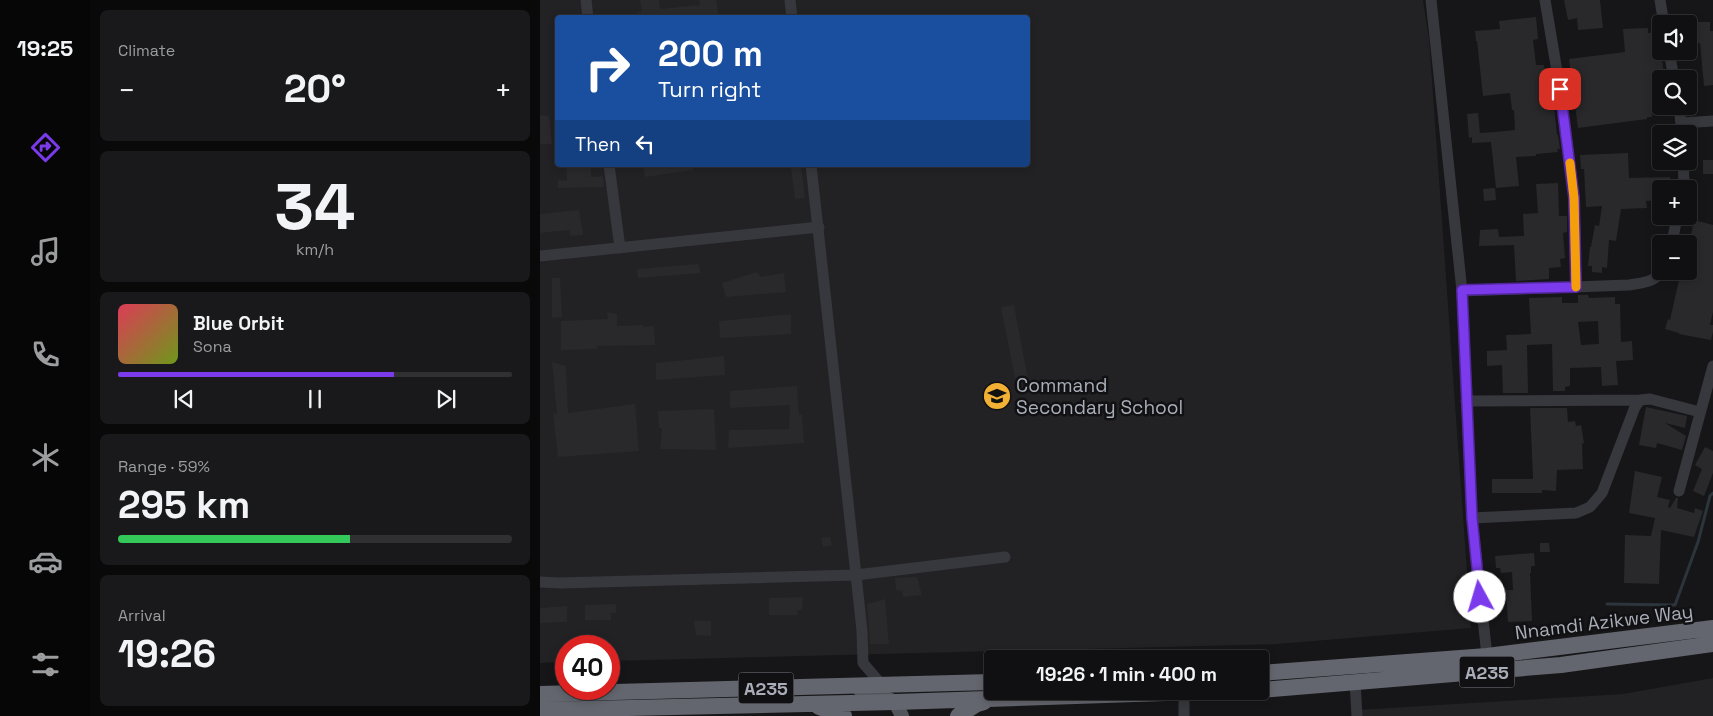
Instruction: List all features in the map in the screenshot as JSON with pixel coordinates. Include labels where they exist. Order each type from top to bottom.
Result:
[{"type":"highway","name":"Nnamdi Azikwe Way","points":[[1269,672],[1558,649],[1713,628]]},
{"type":"highway","name":"Nnamdi Azikwe Way","points":[[1269,689],[1561,665],[1713,644]]},
{"type":"highway","name":"A235","points":[[540,694],[984,682]]},
{"type":"highway","name":"A235","points":[[540,710],[557,713],[707,711],[792,704],[896,711],[992,700]]},
{"type":"highway","points":[[958,716],[977,704],[999,700]]},
{"type":"highway","points":[[792,704],[824,708],[844,716]]},
{"type":"main road","points":[[841,686],[870,690],[896,711],[912,689],[927,684]]},
{"type":"street","points":[[586,0],[588,15]]},
{"type":"street","points":[[790,0],[792,15]]},
{"type":"street","points":[[1431,0],[1462,290],[1472,518],[1487,656]]},
{"type":"street","points":[[1545,0],[1560,89],[1574,198],[1576,287]]},
{"type":"street","points":[[1660,0],[1662,15]]},
{"type":"street","points":[[1695,125],[1713,121]]},
{"type":"street","points":[[609,167],[620,248]]},
{"type":"street","points":[[811,167],[862,631],[863,663],[882,685]]},
{"type":"street","points":[[540,257],[818,227]]},
{"type":"street","points":[[1462,290],[1629,285],[1645,283],[1652,280]]},
{"type":"street","points":[[1679,491],[1713,366]]},
{"type":"street","points":[[1466,401],[1650,399],[1700,412]]},
{"type":"street","points":[[1472,518],[1576,513],[1590,507],[1602,493],[1635,408],[1640,400]]},
{"type":"street","points":[[540,582],[856,575],[1005,558]]},
{"type":"street","points":[[1355,682],[1357,716]]},
{"type":"street","points":[[1184,700],[1184,716]]},
{"type":"shaded area","name":"Command Secondary School","points":[[540,0],[1423,0],[1429,39],[1471,628],[1277,644],[620,661],[620,635],[555,635],[555,662],[540,663]]},
{"type":"shaded area","points":[[1713,678],[1713,716],[1359,716],[1357,710],[1623,694]]},
{"type":"building","points":[[640,0],[659,0],[660,9],[700,5],[699,0],[716,0],[718,15],[639,15],[639,12],[642,11]]},
{"type":"building","points":[[1564,0],[1600,0],[1603,28],[1578,30],[1577,18],[1568,20]]},
{"type":"building","points":[[1536,17],[1538,39],[1533,40],[1536,65],[1544,65],[1548,97],[1553,97],[1560,149],[1557,149],[1558,152],[1536,154],[1536,156],[1516,157],[1519,186],[1496,188],[1491,142],[1472,143],[1472,137],[1469,138],[1467,114],[1478,113],[1480,133],[1495,132],[1515,130],[1514,110],[1512,110],[1510,93],[1483,96],[1475,31],[1500,29],[1499,21]]},
{"type":"building","points":[[1697,22],[1710,22],[1710,31],[1713,31],[1713,85],[1704,86],[1700,43],[1697,43]]},
{"type":"building","points":[[1648,28],[1648,33],[1652,32],[1652,60],[1662,60],[1663,70],[1652,70],[1652,117],[1578,128],[1569,59],[1625,52],[1623,29]]},
{"type":"building","points":[[540,115],[549,116],[552,144],[540,144]]},
{"type":"building","points":[[1628,153],[1629,178],[1670,177],[1670,180],[1652,180],[1652,201],[1646,201],[1647,208],[1621,209],[1616,241],[1609,240],[1607,268],[1602,267],[1602,273],[1592,272],[1592,266],[1588,266],[1595,225],[1599,226],[1602,206],[1586,207],[1584,169],[1581,169],[1580,155]]},
{"type":"building","points":[[1703,160],[1713,160],[1713,174],[1703,174]]},
{"type":"building","points":[[566,167],[591,167],[591,177],[603,176],[604,187],[558,188],[558,180],[567,181]]},
{"type":"building","points":[[643,167],[693,167],[693,170],[645,177]]},
{"type":"building","points":[[801,167],[805,198],[795,199],[791,168]]},
{"type":"building","points":[[1558,183],[1559,216],[1567,216],[1567,232],[1563,233],[1565,258],[1560,259],[1561,267],[1549,268],[1549,279],[1516,281],[1514,245],[1479,246],[1480,230],[1498,229],[1499,237],[1524,236],[1523,214],[1538,213],[1536,184]]},
{"type":"building","points":[[1495,188],[1496,200],[1484,201],[1483,189]]},
{"type":"building","points":[[579,210],[583,235],[570,236],[570,230],[540,233],[540,214]]},
{"type":"building","points":[[1697,221],[1713,225],[1713,312],[1710,325],[1713,325],[1713,332],[1711,340],[1679,334],[1665,329],[1668,319],[1670,320],[1679,280],[1697,280],[1697,235],[1691,235],[1693,225],[1697,225]]},
{"type":"building","points":[[698,264],[701,273],[638,278],[637,269]]},
{"type":"building","points":[[757,272],[761,277],[784,273],[786,292],[726,297],[722,283]]},
{"type":"building","points":[[552,278],[560,278],[562,317],[552,318]]},
{"type":"building","points":[[1578,295],[1588,295],[1589,298],[1615,297],[1615,304],[1620,304],[1621,342],[1632,341],[1633,360],[1616,361],[1618,385],[1602,386],[1601,367],[1570,368],[1570,386],[1565,387],[1565,391],[1553,391],[1552,344],[1527,345],[1528,393],[1503,393],[1502,365],[1487,366],[1487,351],[1507,350],[1506,335],[1531,334],[1529,298],[1562,297],[1562,303],[1578,303]],"holes":[[[1598,321],[1599,344],[1581,345],[1578,322]]]},
{"type":"building","points":[[1014,305],[1028,380],[1016,383],[1001,307]]},
{"type":"building","points":[[607,312],[617,314],[617,326],[654,326],[655,345],[597,346],[597,349],[561,350],[561,321],[608,319]]},
{"type":"building","points":[[791,314],[791,334],[720,338],[719,321]]},
{"type":"building","points":[[724,356],[725,375],[656,380],[656,363]]},
{"type":"building","points":[[552,362],[566,366],[568,413],[635,404],[639,451],[558,457],[553,413],[557,414]]},
{"type":"building","points":[[797,386],[799,415],[802,415],[804,443],[728,448],[729,430],[789,429],[790,405],[730,408],[730,391]]},
{"type":"building","points":[[1646,407],[1687,416],[1685,428],[1665,423],[1686,436],[1682,450],[1657,443],[1656,448],[1639,445]]},
{"type":"building","points":[[1530,408],[1567,408],[1568,422],[1575,421],[1576,426],[1581,425],[1584,443],[1582,444],[1583,469],[1557,470],[1556,491],[1542,490],[1542,493],[1492,493],[1492,479],[1533,479]]},
{"type":"building","points":[[714,409],[716,450],[660,449],[662,428],[659,428],[658,411]]},
{"type":"building","points":[[1705,447],[1713,451],[1713,473],[1704,496],[1693,491],[1702,469],[1695,465]]},
{"type":"building","points":[[1635,471],[1662,477],[1657,497],[1670,500],[1668,507],[1670,508],[1676,498],[1678,498],[1677,508],[1694,513],[1695,508],[1703,511],[1694,537],[1661,530],[1659,584],[1624,583],[1625,535],[1651,536],[1655,518],[1629,513]]},
{"type":"building","points":[[830,537],[832,545],[823,547],[821,538]]},
{"type":"building","points":[[1540,543],[1549,543],[1550,552],[1540,552]]},
{"type":"building","points":[[1534,553],[1535,566],[1531,566],[1530,573],[1532,621],[1508,622],[1506,590],[1513,590],[1512,572],[1501,573],[1500,568],[1496,568],[1495,556]]},
{"type":"building","points":[[917,577],[922,595],[903,597],[902,591],[896,590],[895,578]]},
{"type":"building","points":[[803,597],[802,610],[797,610],[798,615],[769,615],[769,598]]},
{"type":"building","points":[[885,599],[889,644],[870,644],[867,604]]},
{"type":"building","points":[[616,604],[616,613],[611,613],[611,620],[585,620],[585,605]]},
{"type":"building","points":[[567,606],[567,622],[540,623],[540,608]]},
{"type":"building","points":[[694,621],[711,621],[711,636],[696,635]]},
{"type":"waterway","points":[[1607,604],[1675,605],[1698,542],[1710,496],[1713,493]]},
{"type":"slow traffic","points":[[1570,163],[1574,198],[1576,287]]},
{"type":"place","name":"Command Secondary School","points":[[997,396]]},
{"type":"route","points":[[1480,597],[1472,518],[1462,290],[1576,287],[1574,198],[1560,89]]}]
